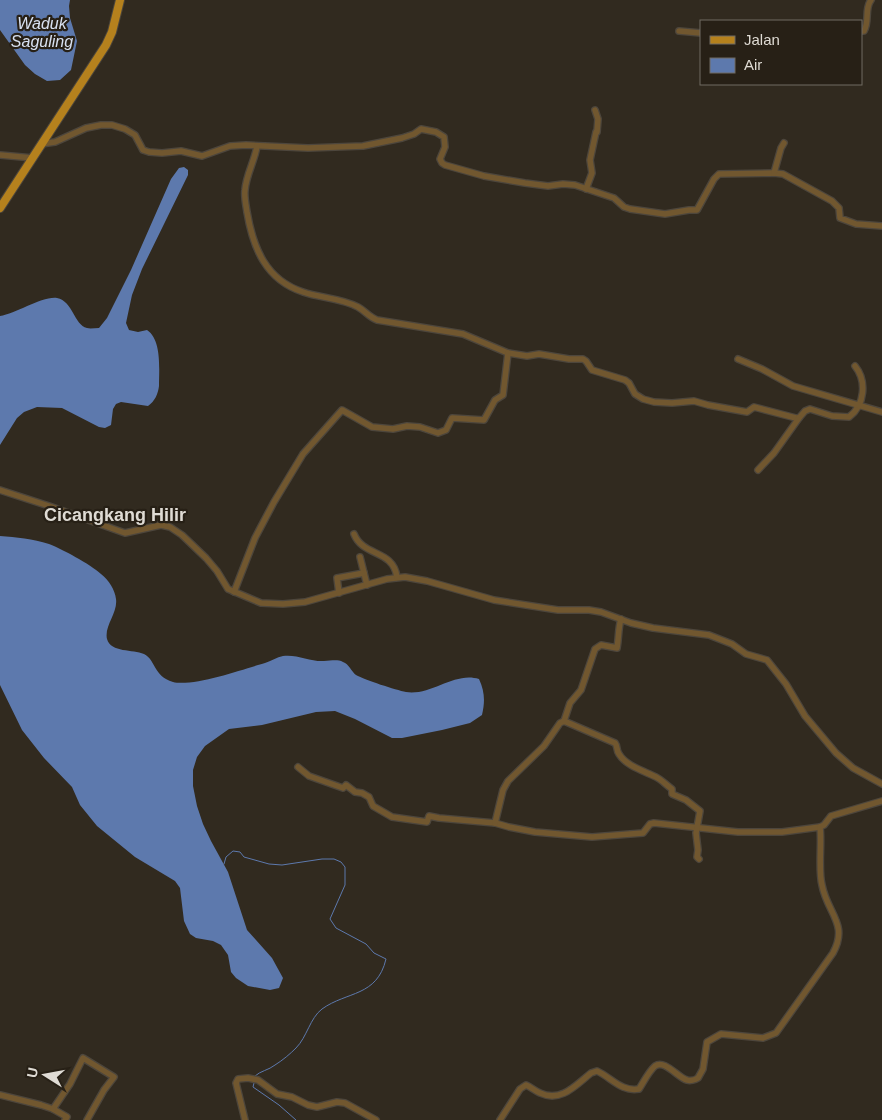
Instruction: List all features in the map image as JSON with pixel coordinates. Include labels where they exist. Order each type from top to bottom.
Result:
[{"type":"main road","points":[[0,208],[106,45],[112,32],[120,0]]},
{"type":"street","points":[[862,31],[867,26],[868,3],[872,0]]},
{"type":"street","points":[[678,31],[700,33]]},
{"type":"street","points":[[586,189],[592,173],[590,160],[597,132],[598,119],[595,110]]},
{"type":"street","points":[[40,144],[55,142],[86,128],[112,125],[125,129],[135,135],[143,150],[162,153],[181,151],[202,156],[230,146],[348,147],[386,142],[414,134],[423,129],[436,132],[444,137],[445,147],[440,159],[445,165],[484,176],[548,186],[563,184],[586,189],[614,198],[624,207],[630,209],[668,214],[699,209],[714,179],[719,174],[774,172],[783,174],[832,201],[839,208],[840,218],[856,224],[882,226]]},
{"type":"street","points":[[774,172],[784,143]]},
{"type":"street","points":[[258,146],[245,187],[251,236],[269,271],[285,284],[300,291],[359,307],[370,317],[377,320],[462,334],[508,352],[527,356],[539,354],[569,359],[585,359],[592,370],[625,380],[629,383],[635,394],[654,402],[694,401],[742,412],[747,412],[754,408],[799,418]]},
{"type":"street","points":[[0,154],[33,158]]},
{"type":"street","points":[[234,592],[255,538],[274,502],[303,454],[342,410],[353,418],[372,427],[393,429],[407,426],[420,427],[438,433],[446,430],[452,418],[484,420],[495,400],[503,395],[508,352]]},
{"type":"street","points":[[738,359],[762,369],[793,386],[882,412]]},
{"type":"street","points":[[758,470],[774,453],[805,411],[810,409],[832,416],[849,417],[860,405],[863,379],[854,366]]},
{"type":"street","points":[[0,490],[125,533],[161,525],[170,527],[182,535],[206,558],[228,589],[261,603],[305,602],[397,577],[427,581],[494,600],[558,610],[589,610],[653,628],[709,635],[732,644],[746,654],[767,660],[786,684],[805,716],[836,753],[853,768],[882,784]]},
{"type":"street","points":[[354,534],[356,540],[361,545],[387,559],[396,567],[397,577]]},
{"type":"street","points":[[360,558],[367,586]]},
{"type":"street","points":[[339,593],[336,578],[364,573]]},
{"type":"street","points":[[495,823],[503,790],[508,781],[538,752],[560,723],[564,722],[570,703],[581,690],[595,649],[601,646],[617,648],[618,629],[621,619]]},
{"type":"street","points":[[564,722],[615,743],[620,756],[642,772],[661,780],[672,789],[672,794],[690,803],[700,811],[697,828],[697,857],[699,859]]},
{"type":"street","points":[[298,767],[309,776],[343,788],[346,785],[355,792],[363,793],[369,797],[373,806],[396,818],[427,822],[430,816],[495,823],[509,828],[535,832],[592,837],[643,833],[650,824],[654,823],[738,832],[782,832],[820,827],[831,816],[882,801]]},
{"type":"street","points":[[500,1120],[520,1088],[526,1085],[541,1094],[556,1097],[597,1071],[625,1088],[639,1089],[655,1066],[660,1065],[687,1080],[694,1080],[698,1078],[703,1069],[707,1042],[721,1034],[763,1038],[776,1033],[840,942],[840,932],[821,884],[820,827]]},
{"type":"street","points":[[53,1109],[70,1084],[82,1058],[114,1077],[104,1090],[87,1120]]},
{"type":"street","points":[[245,1120],[236,1083],[238,1079],[248,1078],[258,1080],[278,1094],[292,1096],[308,1105],[317,1107],[337,1102],[345,1103],[376,1120]]},
{"type":"street","points":[[0,1095],[53,1109],[68,1119]]},
{"type":"water","name":"Waduk Saguling","points":[[0,0],[70,0],[70,18],[77,41],[71,70],[60,80],[47,81],[25,65],[0,30]]},
{"type":"water","points":[[184,167],[188,170],[188,175],[142,269],[132,295],[126,323],[129,330],[138,332],[147,330],[155,341],[159,355],[159,389],[154,400],[148,406],[121,402],[116,404],[113,409],[111,425],[105,428],[99,427],[62,408],[37,407],[24,412],[17,418],[0,445],[0,316],[37,302],[57,298],[67,304],[83,326],[99,328],[107,318],[131,270],[171,179],[179,168]]},
{"type":"water","points":[[0,536],[24,538],[49,544],[83,561],[104,576],[113,589],[116,599],[115,609],[107,629],[109,643],[118,649],[144,654],[151,660],[162,676],[173,682],[182,683],[205,680],[288,656],[319,661],[341,661],[347,664],[360,677],[406,692],[425,691],[461,678],[479,679],[484,701],[482,715],[470,723],[402,738],[392,738],[335,711],[316,712],[262,725],[229,729],[205,746],[197,757],[193,770],[193,786],[203,824],[228,872],[247,930],[272,958],[283,978],[279,988],[270,990],[248,986],[231,972],[228,955],[221,945],[213,941],[196,938],[190,934],[184,921],[180,888],[175,881],[135,857],[97,826],[80,805],[72,787],[44,758],[22,730],[0,685]]},
{"type":"waterway","points":[[224,864],[226,857],[233,851],[240,852],[244,857],[269,864],[282,865],[322,859],[334,859],[341,862],[345,867],[345,885],[330,919],[336,928],[366,944],[374,953],[386,959],[382,971],[376,980],[368,987],[322,1009],[314,1017],[300,1044],[278,1063],[255,1076]]},
{"type":"waterway","points":[[254,1083],[253,1087],[279,1105],[296,1120]]},
{"type":"district","name":"Cicangkang Hilir","points":[[115,515]]}]
